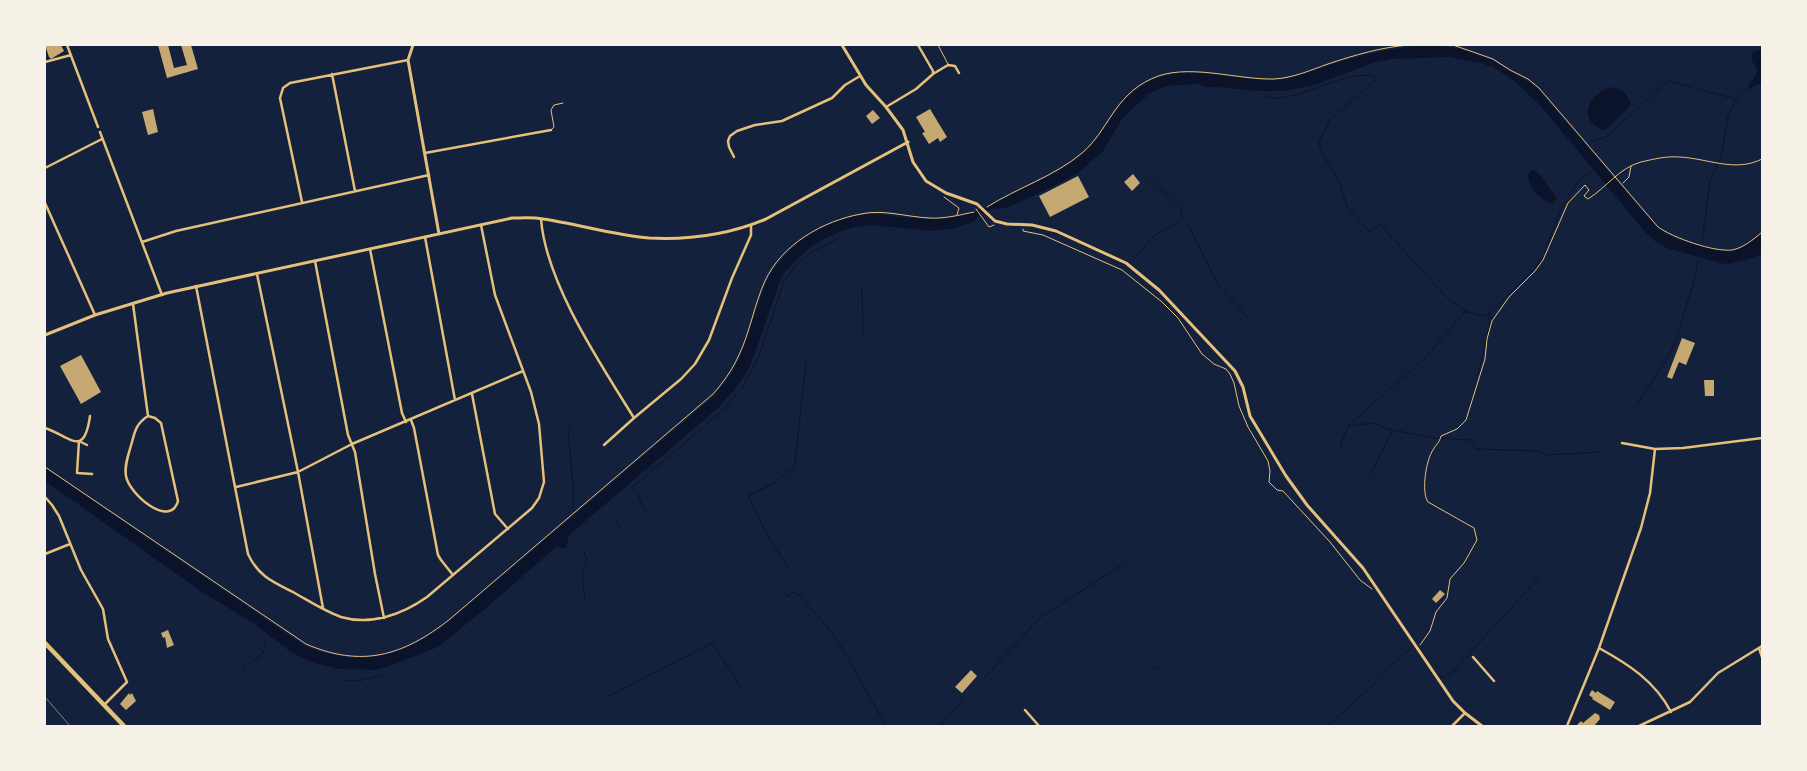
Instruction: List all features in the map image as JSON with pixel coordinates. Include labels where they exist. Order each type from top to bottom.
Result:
[{"type":"main road","points":[[45,643],[124,726]]},
{"type":"street","points":[[67,45],[98,127]]},
{"type":"street","points":[[413,45],[408,60],[439,234]]},
{"type":"street","points":[[842,45],[860,76],[903,130],[913,162],[926,181],[942,192],[977,204],[995,221],[1005,224],[1043,227],[1073,238],[1126,263],[1159,290],[1235,371],[1243,387],[1250,416],[1286,476],[1307,506],[1363,568],[1453,700],[1465,713],[1482,726]]},
{"type":"street","points":[[918,45],[933,74]]},
{"type":"street","points":[[45,62],[71,54]]},
{"type":"street","points":[[302,203],[280,98],[282,88],[290,83],[408,60]]},
{"type":"street","points":[[886,107],[916,89],[933,74],[948,65],[955,66],[960,73]]},
{"type":"street","points":[[332,74],[355,191]]},
{"type":"street","points":[[734,157],[729,147],[728,141],[730,136],[756,125],[782,121],[832,98],[845,85],[860,76]]},
{"type":"street","points":[[425,153],[551,130]]},
{"type":"street","points":[[100,132],[162,294]]},
{"type":"street","points":[[45,168],[102,138]]},
{"type":"street","points":[[45,335],[95,315],[162,294],[512,218],[541,218],[604,231],[655,238],[698,236],[751,225],[766,219],[908,142]]},
{"type":"street","points":[[142,242],[176,231],[429,175]]},
{"type":"street","points":[[45,203],[95,315]]},
{"type":"street","points":[[541,218],[543,233],[551,260],[564,295],[584,334],[634,418]]},
{"type":"street","points":[[196,286],[248,554],[253,565],[271,580],[334,614],[352,619],[384,618],[399,614],[419,603],[536,503],[542,493],[544,482],[537,414],[532,392],[495,295],[482,225]]},
{"type":"street","points":[[604,445],[681,379],[701,354],[709,340],[732,278],[752,235],[751,225]]},
{"type":"street","points":[[425,237],[455,400]]},
{"type":"street","points":[[370,249],[402,413],[406,422]]},
{"type":"street","points":[[315,261],[346,427],[352,444],[384,618]]},
{"type":"street","points":[[257,274],[298,472],[323,608]]},
{"type":"street","points":[[133,303],[148,416]]},
{"type":"street","points":[[236,487],[298,472],[352,444],[523,371]]},
{"type":"street","points":[[472,394],[495,514],[508,528]]},
{"type":"street","points":[[45,428],[68,441],[79,440],[86,435],[90,416]]},
{"type":"street","points":[[148,416],[155,418],[161,423],[178,502],[172,511],[166,513],[137,496],[130,488],[126,476],[126,464],[137,425],[148,416]]},
{"type":"street","points":[[411,420],[438,555],[453,575]]},
{"type":"street","points":[[83,421],[89,422]]},
{"type":"street","points":[[1622,443],[1655,449],[1683,448],[1762,438]]},
{"type":"street","points":[[79,440],[87,445]]},
{"type":"street","points":[[79,440],[77,473],[92,474]]},
{"type":"street","points":[[1567,726],[1599,648],[1641,528],[1650,492],[1655,449]]},
{"type":"street","points":[[45,497],[58,516],[85,578],[103,608],[108,639],[127,682],[103,706]]},
{"type":"street","points":[[45,554],[70,544]]},
{"type":"street","points":[[1639,726],[1690,702],[1718,673],[1760,647],[1762,657]]},
{"type":"street","points":[[1599,648],[1638,672],[1656,689],[1670,712]]},
{"type":"street","points":[[1473,657],[1494,681]]},
{"type":"street","points":[[1025,710],[1039,726]]},
{"type":"street","points":[[1452,726],[1465,713]]},
{"type":"lane","points":[[938,45],[948,65]]},
{"type":"lane","points":[[551,130],[554,127],[551,110],[554,105],[563,103]]},
{"type":"path","points":[[982,207],[1076,158],[1091,144],[1110,116],[1129,94],[1153,78],[1185,72],[1253,78],[1286,78],[1370,51],[1409,45]]},
{"type":"path","points":[[1453,45],[1493,59],[1510,70],[1528,78],[1539,88],[1658,227],[1676,238],[1717,249],[1730,250],[1744,245],[1762,232]]},
{"type":"path","points":[[1419,645],[1430,631],[1436,612],[1447,598],[1450,579],[1464,563],[1477,540],[1474,528],[1425,499],[1424,488],[1432,450],[1439,444],[1441,436],[1457,429],[1466,420],[1485,359],[1492,321],[1509,298],[1543,260],[1568,203],[1585,186],[1589,190],[1584,196],[1588,199],[1631,166],[1667,157],[1690,158],[1738,166],[1762,159]]},
{"type":"path","points":[[1622,184],[1629,177],[1631,166]]},
{"type":"path","points":[[944,196],[959,208],[956,215]]},
{"type":"path","points":[[976,208],[989,227]]},
{"type":"path","points":[[45,467],[306,644],[340,655],[362,657],[382,654],[410,645],[437,630],[713,394],[731,371],[739,356],[771,270],[779,259],[796,243],[826,224],[863,213],[876,212],[930,218],[974,212]]},
{"type":"path","points":[[1021,228],[1024,232],[1043,235],[1122,270],[1162,302],[1178,318],[1202,354],[1214,364],[1226,369],[1230,374],[1239,406],[1248,427],[1268,461],[1270,471],[1268,482],[1277,490],[1283,491],[1330,542],[1360,580],[1369,588],[1373,588]]},
{"type":"water","points":[[1426,45],[1451,47],[1476,53],[1493,61],[1538,89],[1650,220],[1666,234],[1675,239],[1720,250],[1738,249],[1762,235],[1762,254],[1727,264],[1667,248],[1656,242],[1644,231],[1540,105],[1513,80],[1492,66],[1489,67],[1485,64],[1449,57],[1392,59],[1373,63],[1314,85],[1283,91],[1205,87],[1198,84],[1167,86],[1150,93],[1131,110],[1122,119],[1103,151],[1079,172],[1009,207],[993,209],[978,216],[973,222],[955,228],[932,231],[872,225],[851,228],[818,242],[792,264],[782,276],[749,369],[736,388],[717,409],[569,535],[566,548],[555,548],[438,647],[387,667],[374,670],[340,669],[314,663],[292,653],[253,623],[202,592],[45,481],[45,468],[305,646],[323,653],[358,658],[392,653],[425,639],[441,628],[714,396],[730,375],[739,359],[766,282],[775,268],[785,255],[798,244],[826,225],[859,215],[878,214],[913,218],[956,216],[988,206],[1057,172],[1078,158],[1097,139],[1129,95],[1152,80],[1167,75],[1198,73],[1276,80],[1297,76],[1366,55]]},
{"type":"water","points":[[1762,50],[1762,82],[1750,89],[1748,85],[1756,75],[1757,67],[1752,60],[1753,52]]},
{"type":"water","points":[[1607,88],[1615,88],[1624,92],[1631,105],[1607,129],[1602,130],[1592,123],[1589,118],[1588,108],[1594,98]]},
{"type":"water","points":[[1532,169],[1539,174],[1557,198],[1553,204],[1539,196],[1530,185],[1528,175]]},
{"type":"building","points":[[45,45],[61,45],[64,51],[51,59]]},
{"type":"building","points":[[158,45],[168,45],[174,68],[187,65],[181,45],[191,45],[198,69],[167,78]]},
{"type":"building","points":[[153,109],[158,132],[148,135],[142,112]]},
{"type":"building","points":[[930,109],[947,137],[940,142],[938,138],[929,144],[922,133],[925,132],[916,117]]},
{"type":"building","points":[[873,110],[880,118],[872,124],[866,116]]},
{"type":"building","points":[[1133,174],[1140,183],[1132,191],[1124,182]]},
{"type":"building","points":[[1078,176],[1089,197],[1050,217],[1039,196]]},
{"type":"building","points":[[1682,338],[1695,343],[1686,365],[1679,362],[1672,379],[1667,377]]},
{"type":"building","points":[[81,355],[101,392],[81,404],[60,366]]},
{"type":"building","points":[[1704,380],[1714,380],[1714,396],[1705,396]]},
{"type":"building","points":[[1440,590],[1445,594],[1436,603],[1432,599]]},
{"type":"building","points":[[168,630],[174,645],[167,648],[165,637],[163,638],[161,633]]},
{"type":"building","points":[[971,670],[977,676],[962,693],[955,687]]},
{"type":"building","points":[[1592,690],[1615,702],[1610,710],[1592,699],[1589,695]]},
{"type":"building","points":[[129,693],[130,695],[132,693],[136,701],[126,710],[120,704]]},
{"type":"building","points":[[1595,713],[1599,715],[1600,719],[1594,726],[1577,725],[1581,721],[1583,723]]},
{"type":"waterway","points":[[1266,96],[1274,98],[1295,95],[1341,79],[1373,75],[1375,80],[1330,120],[1319,142],[1321,152],[1339,181],[1347,207],[1369,231],[1380,224],[1446,297],[1465,311],[1482,316],[1489,314]]},
{"type":"waterway","points":[[1591,142],[1607,136],[1668,81],[1691,87]]},
{"type":"waterway","points":[[1702,243],[1710,181],[1721,157],[1728,116],[1736,99],[1749,87]]},
{"type":"waterway","points":[[1698,89],[1736,99]]},
{"type":"waterway","points":[[1478,375],[1490,322],[1489,314],[1535,268],[1543,257],[1559,213],[1580,178],[1590,173]]},
{"type":"waterway","points":[[1148,177],[1181,208],[1182,219],[1190,229],[1217,283],[1250,320]]},
{"type":"waterway","points":[[1137,255],[1154,236],[1181,220]]},
{"type":"waterway","points":[[634,486],[723,410],[743,386],[759,356],[784,281],[795,266],[810,253],[839,238]]},
{"type":"waterway","points":[[1679,330],[1698,260]]},
{"type":"waterway","points":[[862,287],[863,334]]},
{"type":"waterway","points":[[1340,447],[1348,426],[1425,358],[1465,312]]},
{"type":"waterway","points":[[1638,403],[1670,354],[1678,334]]},
{"type":"waterway","points":[[788,567],[766,533],[748,495],[774,484],[795,465],[806,362]]},
{"type":"waterway","points":[[1348,426],[1373,423],[1388,429],[1434,438],[1471,440],[1476,449],[1539,451],[1547,455],[1602,452]]},
{"type":"waterway","points":[[571,426],[568,431],[573,483],[573,511]]},
{"type":"waterway","points":[[1370,475],[1392,431]]},
{"type":"waterway","points":[[633,485],[635,489]]},
{"type":"waterway","points":[[637,493],[646,514]]},
{"type":"waterway","points":[[616,519],[621,530]]},
{"type":"waterway","points":[[584,551],[587,561],[582,576],[585,602]]},
{"type":"waterway","points":[[984,678],[1041,617],[1123,564]]},
{"type":"waterway","points":[[1439,674],[1441,678],[1453,672],[1539,577]]},
{"type":"waterway","points":[[783,589],[788,597],[794,592],[799,595],[826,625],[843,649],[886,726]]},
{"type":"waterway","points":[[1132,641],[1136,638]]},
{"type":"waterway","points":[[265,640],[265,645]]},
{"type":"waterway","points":[[609,696],[712,643],[741,687]]},
{"type":"waterway","points":[[249,665],[263,653],[265,648]]},
{"type":"waterway","points":[[1327,726],[1409,650]]},
{"type":"waterway","points":[[1150,662],[1154,660]]},
{"type":"waterway","points":[[1154,669],[1162,666]]},
{"type":"waterway","points":[[242,672],[246,668]]},
{"type":"waterway","points":[[345,680],[359,681],[382,675]]},
{"type":"waterway","points":[[940,726],[964,699]]},
{"type":"railway","points":[[45,697],[70,726]]}]
